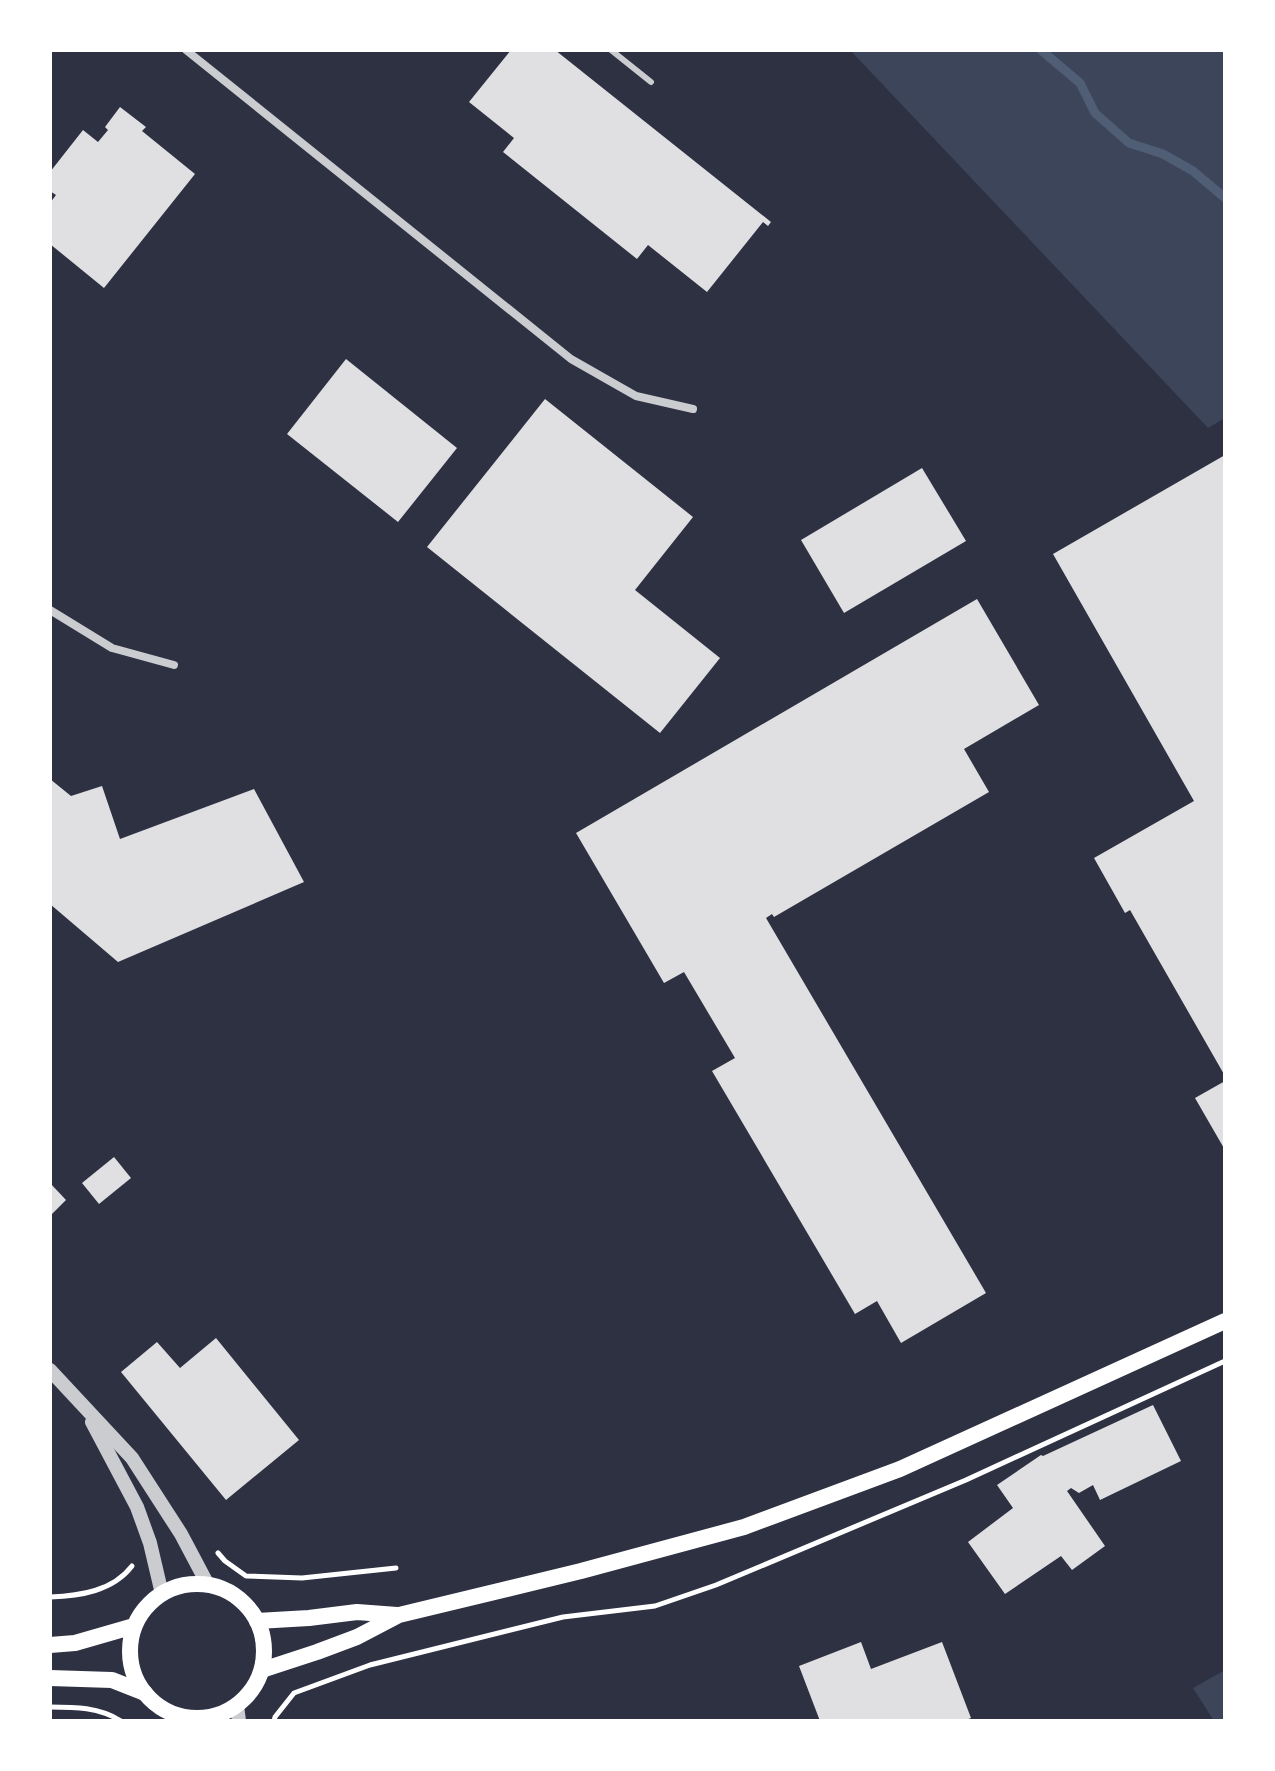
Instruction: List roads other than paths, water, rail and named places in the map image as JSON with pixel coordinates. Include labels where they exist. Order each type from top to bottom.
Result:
[{"type":"main road","points":[[262,1670],[357,1637],[399,1615],[744,1527],[900,1469],[1225,1321]]},
{"type":"main road","points":[[185,1585],[208,1585],[228,1591],[245,1604],[257,1621],[265,1645],[262,1670],[238,1714],[187,1720],[163,1710],[145,1693],[133,1673],[129,1649],[134,1626],[145,1607],[162,1594],[185,1585]]},
{"type":"main road","points":[[257,1621],[357,1612],[399,1615]]},
{"type":"main road","points":[[50,1645],[75,1643],[134,1626]]},
{"type":"main road","points":[[50,1678],[112,1680],[145,1693]]},
{"type":"street","points":[[186,50],[571,359],[636,396],[693,409]]},
{"type":"street","points":[[50,610],[112,648],[174,665]]},
{"type":"street","points":[[50,1370],[132,1458],[181,1534],[208,1585]]},
{"type":"street","points":[[82,1404],[137,1507],[150,1543],[162,1594]]},
{"type":"lane","points":[[611,50],[651,82]]},
{"type":"waterway","points":[[1041,50],[1080,83],[1095,113],[1129,143],[1163,154],[1193,171],[1225,198]]}]
